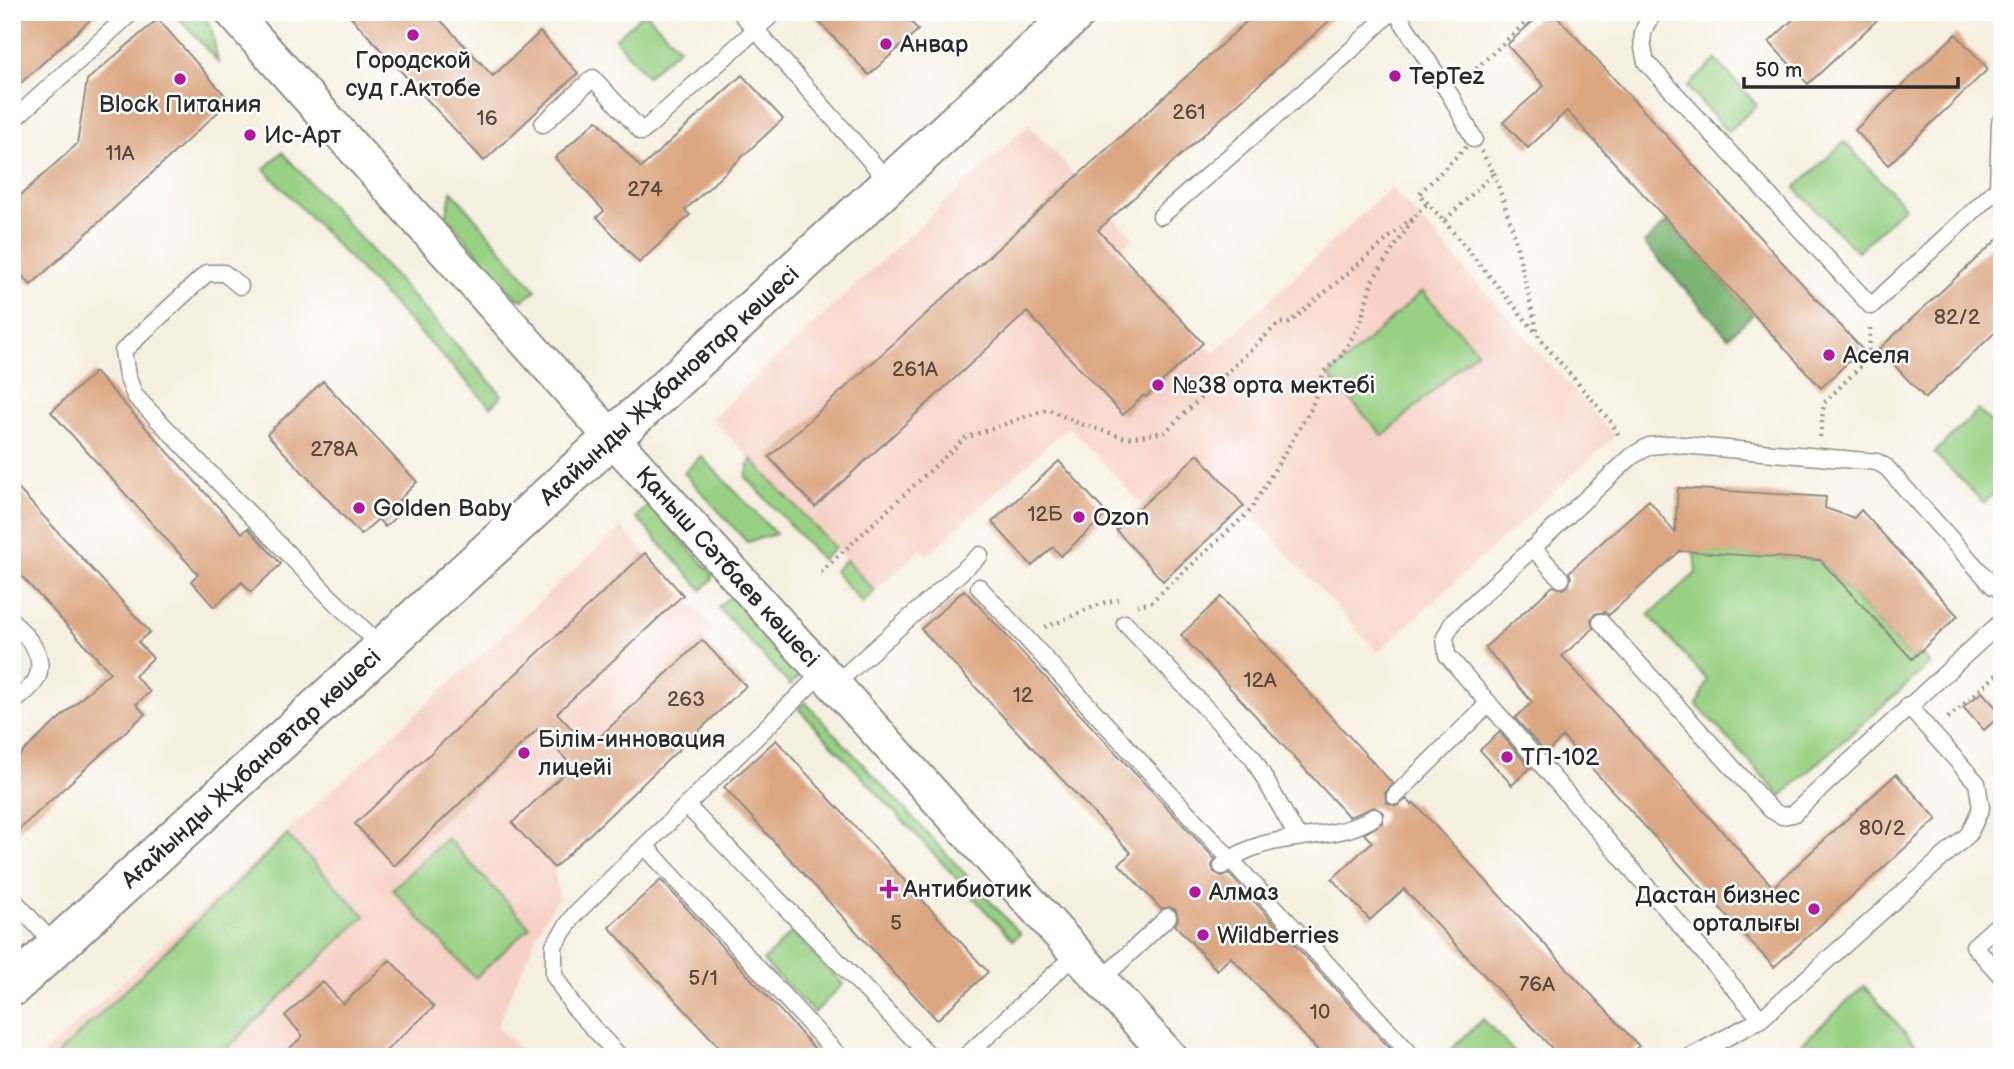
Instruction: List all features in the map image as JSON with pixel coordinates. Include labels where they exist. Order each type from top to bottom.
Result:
[{"type":"street","name":"Қаныш Сәтбаев көшесі","points":[[232,12],[1170,1057]]},
{"type":"street","name":"Ағайынды Жұбановтар көшесі","points":[[12,987],[1077,12]]},
{"type":"lane","points":[[12,121],[132,12]]},
{"type":"lane","points":[[740,12],[890,183]]},
{"type":"lane","points":[[542,124],[593,78],[642,132],[775,12]]},
{"type":"lane","points":[[1161,216],[1393,12],[1449,93],[1474,139]]},
{"type":"lane","points":[[1656,12],[1647,20],[1641,40],[1646,62],[1871,306],[1998,188],[2002,120]]},
{"type":"lane","points":[[240,286],[224,273],[207,273],[123,351],[127,376],[135,396],[383,648]]},
{"type":"lane","points":[[1761,1019],[1447,655],[1445,638],[1453,622],[1632,456],[1649,446],[1671,444],[1877,462],[1886,467],[1993,586],[2002,590]]},
{"type":"lane","points":[[1533,548],[1561,579]]},
{"type":"lane","points":[[620,1057],[573,1006],[554,975],[554,945],[575,914],[686,805],[828,679],[980,555]]},
{"type":"lane","points":[[979,587],[1227,862],[1413,1057]]},
{"type":"lane","points":[[12,621],[32,643],[41,662],[36,680],[12,704]]},
{"type":"lane","points":[[1601,622],[1772,810],[1782,816],[1793,814],[2002,621]]},
{"type":"lane","points":[[1125,623],[1253,758],[1297,836]]},
{"type":"lane","points":[[1395,796],[1489,703]]},
{"type":"lane","points":[[1690,1057],[1761,1019],[1969,834],[1981,808],[1977,783],[1908,706]]},
{"type":"lane","points":[[686,805],[931,1057]]},
{"type":"lane","points":[[1227,862],[1273,840],[1359,827],[1374,817]]},
{"type":"lane","points":[[645,846],[840,1057]]},
{"type":"lane","points":[[12,898],[56,947]]},
{"type":"lane","points":[[1101,980],[1168,917]]},
{"type":"lane","points":[[2002,921],[1974,946],[2002,977]]},
{"type":"lane","points":[[965,1057],[1077,953]]},
{"type":"path","points":[[1449,93],[1537,12]]},
{"type":"path","points":[[1539,338],[1513,227],[1494,173],[1474,139],[1419,194],[1444,221],[1539,338],[1612,423],[1632,456]]},
{"type":"path","points":[[1444,221],[1494,173]]},
{"type":"path","points":[[821,572],[965,438],[1048,410],[1126,438],[1165,432],[1279,323],[1289,323],[1427,203]]},
{"type":"path","points":[[1130,603],[1150,603],[1250,511],[1311,409],[1324,372],[1340,356],[1360,324],[1373,281],[1416,215]]},
{"type":"path","points":[[1818,457],[1824,403],[1869,358],[1871,306]]},
{"type":"path","points":[[1038,629],[1065,622],[1107,601],[1123,600]]},
{"type":"path","points":[[1932,732],[2002,670]]},
{"type":"shaded area","name":"№38 орта мектебі","points":[[1029,125],[1133,238],[1119,252],[1213,353],[1391,187],[1615,436],[1378,652],[1244,506],[1163,581],[1116,530],[1142,505],[1069,426],[927,555],[921,549],[875,591],[712,418]]},
{"type":"shaded area","name":"Білім-инновация лицейі","points":[[621,527],[714,629],[703,640],[746,686],[554,868],[559,897],[543,921],[497,1026],[527,1057],[40,1057]]},
{"type":"green space","points":[[174,12],[199,12],[211,26],[218,62]]},
{"type":"green space","points":[[645,12],[679,48],[647,76],[615,39]]},
{"type":"green space","points":[[1716,60],[1757,105],[1728,132],[1687,87]]},
{"type":"green space","points":[[1844,142],[1905,206],[1857,252],[1795,188]]},
{"type":"green space","points":[[282,152],[502,395],[491,407],[264,169]]},
{"type":"green space","points":[[452,191],[536,290],[523,300],[515,297],[446,216]]},
{"type":"green space","points":[[1668,221],[1753,314],[1728,337],[1644,243]]},
{"type":"green space","points":[[1422,291],[1477,351],[1383,436],[1329,376]]},
{"type":"green space","points":[[1978,410],[2002,433],[2002,485],[1984,503],[1934,453]]},
{"type":"green space","points":[[701,456],[776,534],[747,542],[684,473]]},
{"type":"green space","points":[[751,459],[835,548],[822,560],[746,477]]},
{"type":"green space","points":[[649,505],[712,573],[712,580],[702,590],[636,517]]},
{"type":"green space","points":[[1694,551],[1820,560],[1912,659],[1920,652],[1930,664],[1781,796],[1697,705],[1707,680],[1649,615],[1696,573]]},
{"type":"green space","points":[[846,560],[875,591],[862,603],[834,571]]},
{"type":"green space","points":[[728,598],[734,598],[801,672],[790,685],[718,607]]},
{"type":"green space","points":[[805,702],[967,876],[960,882],[798,708]]},
{"type":"green space","points":[[287,835],[365,916],[218,1057],[55,1057]]},
{"type":"green space","points":[[447,838],[530,927],[475,978],[392,889]]},
{"type":"green space","points":[[978,888],[1020,934],[1013,940],[971,895]]},
{"type":"green space","points":[[792,932],[843,984],[814,1013],[763,961]]},
{"type":"green space","points":[[1864,986],[1927,1057],[1787,1057]]},
{"type":"green space","points":[[1483,1019],[1519,1057],[1443,1057]]},
{"type":"building","points":[[12,12],[99,12],[12,91]]},
{"type":"building","points":[[346,12],[433,12],[493,76],[540,32],[578,73],[484,161]]},
{"type":"building","points":[[810,12],[903,12],[918,30],[869,75]]},
{"type":"building","points":[[1257,12],[1339,12],[1098,230],[1203,343],[1123,415],[1027,312],[815,507],[769,457]]},
{"type":"building","points":[[1543,12],[1553,12],[1862,349],[1821,388],[1567,111],[1528,148],[1503,122],[1544,86],[1507,45]]},
{"type":"building","points":[[1801,12],[1886,12],[1808,84],[1769,42]]},
{"type":"building","points":[[158,19],[230,101],[31,285],[12,265],[12,203],[77,144],[87,80]]},
{"type":"building","points":[[1956,34],[1988,69],[1888,165],[1855,130]]},
{"type":"building","points":[[742,75],[783,119],[685,210],[690,215],[639,263],[597,217],[604,211],[555,158],[597,120],[641,168]]},
{"type":"building","points":[[2002,235],[2002,326],[1925,398],[1879,349]]},
{"type":"building","points":[[95,372],[242,533],[248,528],[281,564],[251,592],[242,582],[214,607],[191,581],[198,574],[51,412]]},
{"type":"building","points":[[323,381],[417,482],[399,500],[406,507],[385,527],[378,519],[361,535],[267,434]]},
{"type":"building","points":[[1198,454],[1244,506],[1163,581],[1116,530]]},
{"type":"building","points":[[1059,461],[1107,514],[1061,556],[1053,547],[1032,566],[992,522]]},
{"type":"building","points":[[12,482],[150,632],[138,642],[153,658],[135,676],[150,692],[136,704],[145,714],[12,836],[12,762],[110,672],[12,566]]},
{"type":"building","points":[[1678,488],[1826,497],[1825,508],[1854,518],[1861,510],[1958,616],[1912,659],[1820,560],[1680,551],[1609,615],[1604,612],[1595,614],[1591,619],[1593,629],[1562,656],[1773,887],[1896,774],[1937,819],[1774,967],[1563,737],[1546,753],[1515,718],[1532,702],[1485,647],[1553,586],[1563,589],[1568,586],[1571,577],[1569,572],[1649,500],[1675,533]]},
{"type":"building","points":[[645,553],[683,595],[557,713],[589,747],[702,640],[746,686],[554,868],[512,823],[572,766],[538,729],[394,866],[355,824]]},
{"type":"building","points":[[964,590],[1215,859],[1212,866],[1214,872],[1222,876],[1229,874],[1398,1057],[1324,1057],[1231,957],[1217,970],[1175,925],[1178,919],[1176,910],[1170,907],[1161,909],[1119,864],[1131,853],[921,629]]},
{"type":"building","points":[[1221,597],[1393,784],[1385,793],[1387,803],[1397,806],[1407,799],[1412,805],[1414,803],[1639,1046],[1628,1057],[1560,1057],[1404,889],[1370,920],[1332,879],[1372,842],[1364,834],[1382,823],[1384,813],[1374,807],[1349,817],[1181,635]]},
{"type":"building","points":[[1982,692],[2002,714],[1984,730],[1963,707]]},
{"type":"building","name":"ТП-102","points":[[1500,732],[1530,768],[1512,785],[1480,750]]},
{"type":"building","points":[[776,740],[988,972],[937,1020],[724,787]]},
{"type":"building","points":[[661,880],[822,1057],[728,1057],[609,927]]},
{"type":"building","points":[[390,960],[434,1007],[379,1057],[280,1057],[303,1036],[285,1016],[322,981],[343,1004]]},
{"type":"place","name":"Городской суд г.Актобе","points":[[413,35]]},
{"type":"place","name":"Анвар","points":[[886,44]]},
{"type":"place","name":"TepTez","points":[[1395,76]]},
{"type":"place","name":"Block Питания","points":[[180,79]]},
{"type":"place","name":"Ис-Арт","points":[[250,135]]},
{"type":"place","name":"Аселя","points":[[1829,355]]},
{"type":"place","name":"№38 орта мектебі","points":[[1158,385]]},
{"type":"place","name":"Golden Baby","points":[[359,508]]},
{"type":"place","name":"Ozon","points":[[1079,517]]},
{"type":"place","name":"Білім-инновация лицейі","points":[[524,753]]},
{"type":"place","name":"ТП-102","points":[[1507,757]]},
{"type":"place","name":"Антибиотик","points":[[889,889]]},
{"type":"place","name":"Алмаз","points":[[1195,892]]},
{"type":"place","name":"Дастан бизнес орталығы","points":[[1814,909]]},
{"type":"place","name":"Wildberries","points":[[1203,935]]}]
